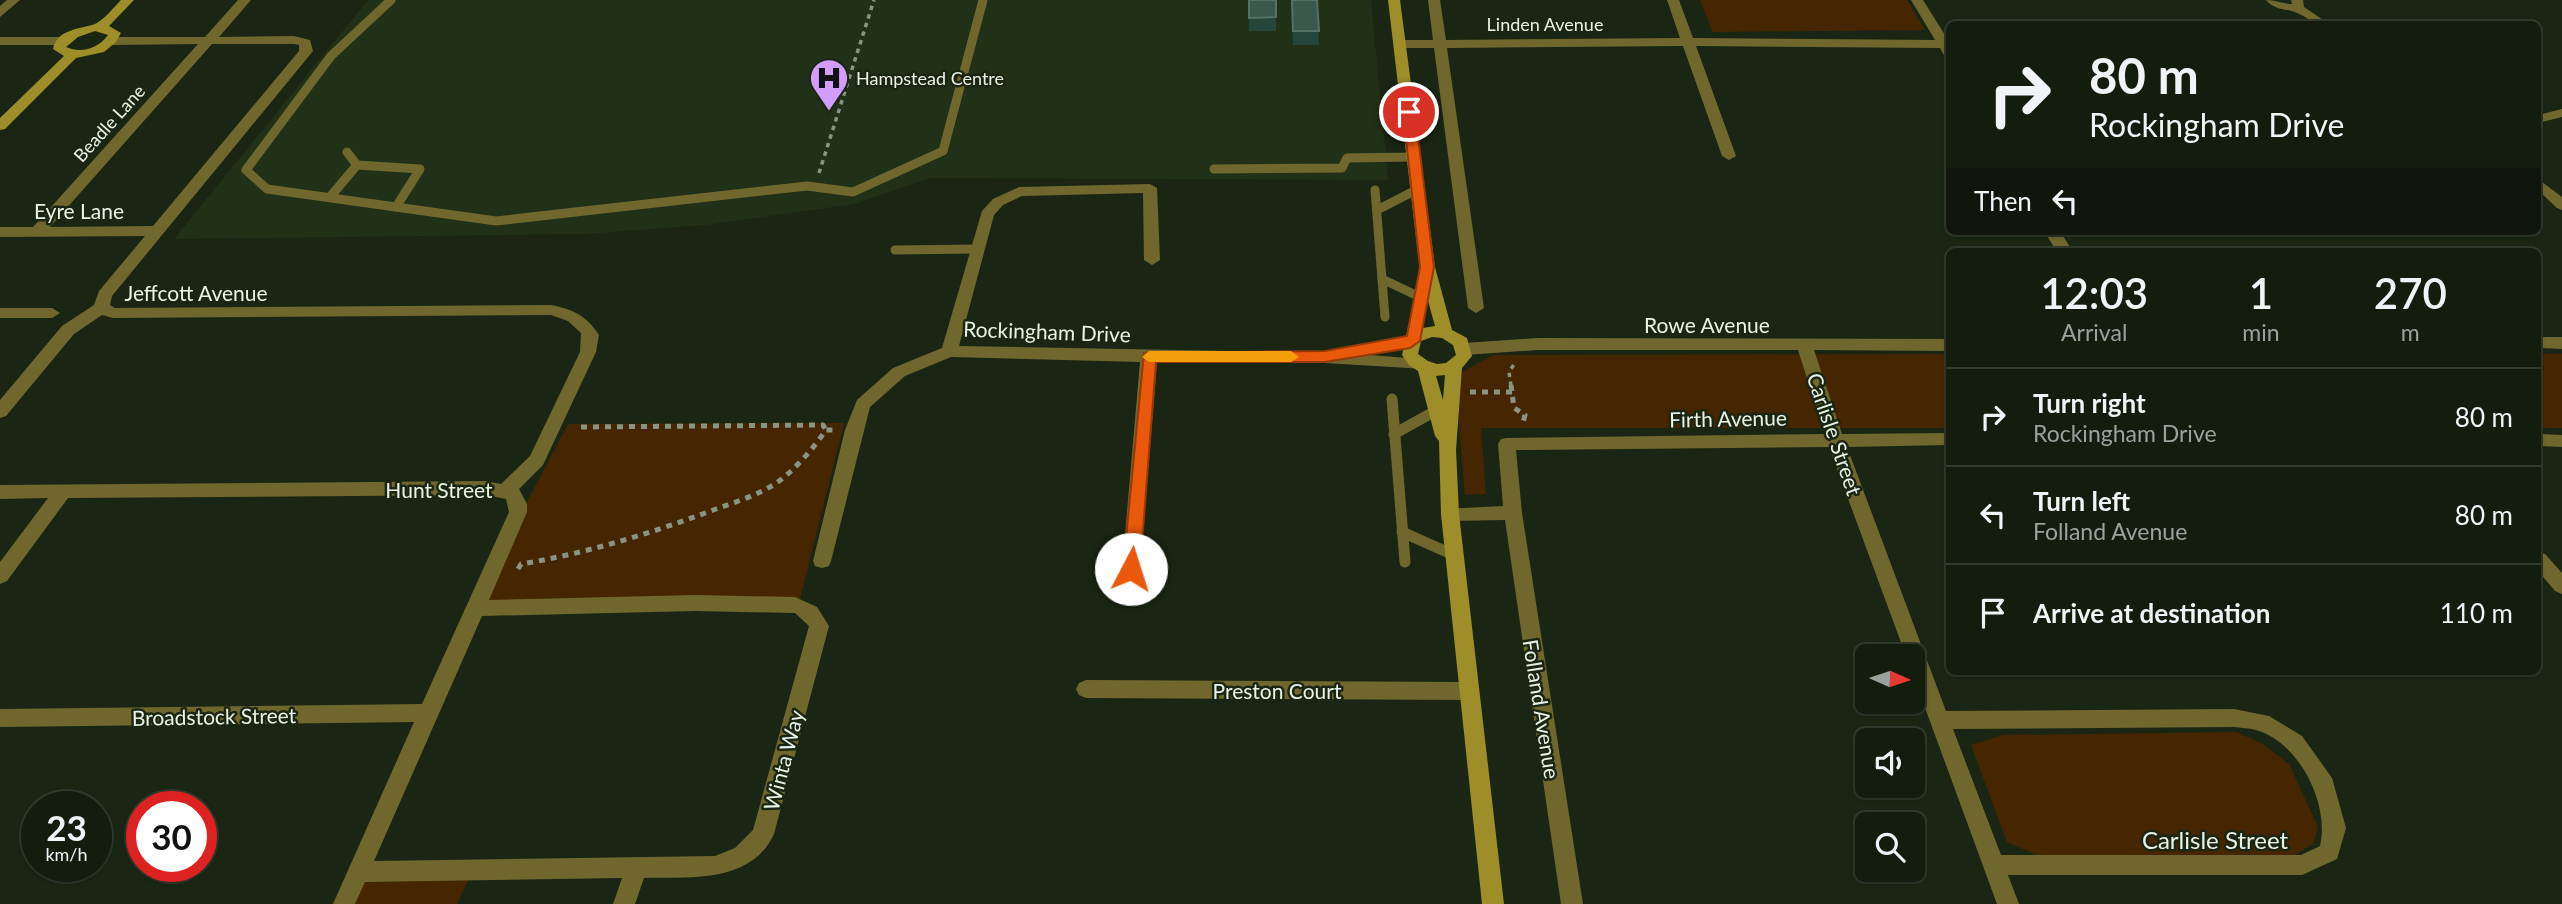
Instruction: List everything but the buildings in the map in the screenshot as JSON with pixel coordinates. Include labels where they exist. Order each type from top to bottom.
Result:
[{"type":"street","points":[[0,13],[14,0]]},
{"type":"street","points":[[101,27],[128,0]]},
{"type":"street","name":"Beadle Lane","points":[[37,232],[246,0]]},
{"type":"street","points":[[1394,0],[1427,267],[1445,333]]},
{"type":"street","points":[[1434,0],[1476,308]]},
{"type":"street","points":[[1673,0],[1730,156]]},
{"type":"street","points":[[1917,0],[1946,49]]},
{"type":"street","points":[[2272,0],[2279,6],[2297,4],[2319,21]]},
{"type":"street","points":[[0,41],[62,41],[75,33],[101,27],[113,30],[115,36],[112,41],[99,48],[74,54],[62,51],[62,41]]},
{"type":"street","name":"Jeffcott Avenue","points":[[112,41],[295,40],[305,43],[306,51],[105,295],[101,307],[113,313],[551,310],[578,318],[591,335],[588,352],[537,460],[506,490]]},
{"type":"street","name":"Linden Avenue","points":[[1401,44],[1689,42],[1946,49]]},
{"type":"street","points":[[0,126],[74,54]]},
{"type":"street","points":[[2541,119],[2562,113]]},
{"type":"street","points":[[2541,186],[2562,205]]},
{"type":"street","points":[[949,351],[987,214],[998,202],[1019,192],[1150,188],[1152,260]]},
{"type":"street","name":"Eyre Lane","points":[[0,232],[158,231]]},
{"type":"street","points":[[1427,267],[1410,355],[1423,367],[1447,450]]},
{"type":"street","points":[[0,412],[68,330],[101,307]]},
{"type":"street","points":[[0,313],[52,313]]},
{"type":"street","points":[[1412,340],[1428,332],[1445,333],[1461,342],[1464,349],[1464,356],[1454,367],[1447,450],[1450,514],[1493,904]]},
{"type":"street","name":"Rockingham Drive","points":[[1325,356],[1412,340]]},
{"type":"street","points":[[2541,343],[2562,343]]},
{"type":"street","name":"Rowe Avenue","points":[[1464,349],[1537,344],[1946,345]]},
{"type":"street","name":"Carlisle Street","points":[[1804,345],[1835,439],[2008,904]]},
{"type":"street","name":"Rockingham Drive","points":[[822,561],[854,430],[863,404],[899,372],[949,351],[1149,357],[1325,356],[1423,367]]},
{"type":"street","points":[[1131,569],[1149,357]]},
{"type":"street","points":[[1423,367],[1436,370],[1454,367]]},
{"type":"street","name":"Firth Avenue","points":[[1514,437],[1946,439]]},
{"type":"street","name":"Folland Avenue","points":[[1514,437],[1513,513],[1572,904]]},
{"type":"street","points":[[2541,440],[2562,441]]},
{"type":"street","name":"Hunt Street","points":[[0,492],[486,488],[512,493],[518,504],[518,512],[344,904]]},
{"type":"street","points":[[0,576],[63,492]]},
{"type":"street","points":[[1450,514],[1513,513]]},
{"type":"street","points":[[2541,562],[2562,586]]},
{"type":"street","name":"Winta Way","points":[[359,872],[715,866],[741,856],[757,843],[763,834],[819,626],[814,615],[807,609],[792,605],[695,603],[474,608]]},
{"type":"street","name":"Preston Court","points":[[1086,689],[1468,691]]},
{"type":"street","name":"Broadstock Street","points":[[0,718],[428,713]]},
{"type":"street","name":"Carlisle Street","points":[[1940,720],[2234,718],[2262,722],[2295,742],[2325,785],[2335,828],[2329,852],[2302,865],[1993,865]]},
{"type":"street","points":[[624,904],[636,868]]},
{"type":"lane","points":[[391,0],[331,56],[246,170],[267,188],[496,220],[814,187],[853,192],[943,151],[983,0]]},
{"type":"lane","points":[[347,152],[357,165],[420,169],[396,206]]},
{"type":"lane","points":[[1214,169],[1342,168],[1347,158],[1414,157]]},
{"type":"lane","points":[[330,197],[357,165]]},
{"type":"lane","points":[[1377,210],[1418,189]]},
{"type":"lane","points":[[1375,190],[1385,317]]},
{"type":"lane","points":[[895,250],[977,249]]},
{"type":"lane","points":[[1382,279],[1422,298]]},
{"type":"lane","points":[[1392,399],[1405,562]]},
{"type":"lane","points":[[1395,434],[1437,410]]},
{"type":"lane","points":[[1402,532],[1456,556]]},
{"type":"path","points":[[814,187],[874,0]]},
{"type":"path","points":[[1514,437],[1525,415],[1514,408],[1509,372],[1518,358]]},
{"type":"path","points":[[1462,392],[1512,392]]},
{"type":"path","points":[[582,427],[823,425],[826,430]]},
{"type":"path","points":[[517,573],[521,564],[663,529],[752,495],[775,484],[799,462],[826,430],[838,430]]},
{"type":"shaded area","name":"Hampstead Centre","points":[[368,0],[1371,0],[1388,180],[930,178],[855,204],[705,225],[584,234],[174,239]]},
{"type":"shaded area","points":[[1700,0],[1907,0],[1925,30],[1713,32]]},
{"type":"shaded area","points":[[1946,354],[1946,428],[1481,428],[1486,494],[1465,495],[1455,376],[1493,355]]},
{"type":"shaded area","points":[[2541,354],[2562,354],[2562,428],[2541,428]]},
{"type":"shaded area","points":[[844,423],[800,599],[472,606],[568,424]]},
{"type":"shaded area","points":[[2237,732],[2264,745],[2289,764],[2318,827],[2313,844],[2293,856],[2041,857],[2007,842],[1971,745],[2003,735]]},
{"type":"shaded area","points":[[472,871],[457,904],[349,904],[364,872]]},
{"type":"slow traffic","points":[[1149,357],[1291,357]]},
{"type":"place","name":"Hampstead Centre","points":[[829,112]]},
{"type":"route","points":[[1131,569],[1149,357],[1325,356],[1410,343],[1414,338],[1427,267],[1409,112]]}]
